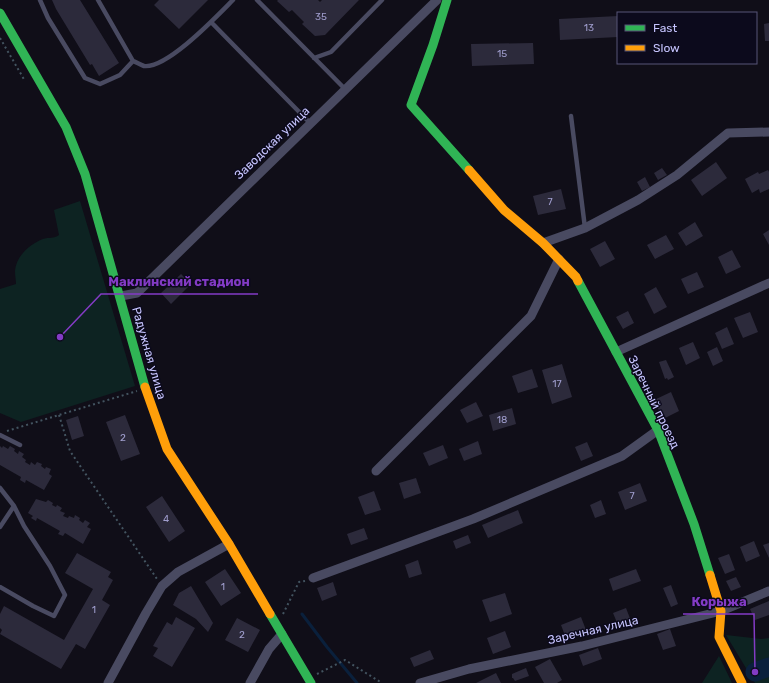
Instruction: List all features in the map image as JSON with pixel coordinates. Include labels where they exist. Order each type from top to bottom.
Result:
[{"type":"street","name":"Заводская улица","points":[[121,296],[137,293],[437,0]]},
{"type":"street","name":"Заречный проезд","points":[[446,0],[433,45],[411,105],[504,210],[543,243],[576,277],[658,430],[694,524],[721,611]]},
{"type":"street","name":"Радужная улица","points":[[0,13],[66,127],[85,174],[121,296],[146,389],[167,449],[229,544],[310,681]]},
{"type":"street","points":[[543,243],[585,228],[638,200],[677,175],[728,133],[769,132]]},
{"type":"street","points":[[376,472],[531,316],[559,259]]},
{"type":"street","points":[[616,352],[769,283]]},
{"type":"street","points":[[313,578],[473,519],[622,456],[658,430]]},
{"type":"street","points":[[108,683],[162,586],[178,572],[229,544]]},
{"type":"street","name":"Заречная улица","points":[[420,683],[469,669],[582,646],[721,611],[769,591]]},
{"type":"street","points":[[721,611],[719,637],[742,683]]},
{"type":"street","points":[[250,683],[280,630]]},
{"type":"lane","points":[[40,0],[48,18],[85,78],[100,84],[120,75],[133,60]]},
{"type":"lane","points":[[98,0],[133,60],[145,66],[155,64],[174,55],[233,0]]},
{"type":"lane","points":[[257,0],[345,89]]},
{"type":"lane","points":[[314,58],[332,52],[382,0]]},
{"type":"lane","points":[[211,22],[310,123]]},
{"type":"lane","points":[[571,116],[585,228]]},
{"type":"lane","points":[[0,434],[20,445]]},
{"type":"lane","points":[[0,488],[14,506],[24,526],[50,566],[65,595],[54,616],[0,587]]},
{"type":"lane","points":[[0,528],[14,506]]},
{"type":"path","points":[[0,38],[28,85]]},
{"type":"path","points":[[0,434],[141,390]]},
{"type":"path","points":[[59,415],[70,451],[162,586]]},
{"type":"path","points":[[280,630],[299,582],[313,578]]},
{"type":"path","points":[[310,681],[345,660],[382,683]]},
{"type":"green space","points":[[80,201],[135,386],[21,422],[0,413],[0,289],[16,284],[16,266],[24,251],[43,239],[59,235],[54,210]]},
{"type":"green space","points":[[726,635],[761,639],[769,638],[769,683],[755,683]]},
{"type":"green space","points":[[719,656],[732,683],[702,683]]},
{"type":"building","points":[[52,0],[80,0],[119,63],[99,76],[92,64],[90,65]]},
{"type":"building","points":[[159,0],[208,0],[179,29],[154,5]]},
{"type":"building","points":[[318,0],[320,2],[322,0],[359,0],[325,35],[315,36],[302,24],[304,22],[292,10],[289,12],[277,1]]},
{"type":"building","points":[[617,16],[617,37],[560,40],[559,19]]},
{"type":"building","points":[[769,23],[769,41],[765,41],[764,24]]},
{"type":"building","points":[[533,43],[534,64],[472,66],[471,44]]},
{"type":"building","points":[[716,162],[727,178],[702,196],[691,180]]},
{"type":"building","points":[[662,168],[667,175],[658,180],[654,173]]},
{"type":"building","points":[[768,170],[769,189],[760,193],[759,189],[752,193],[745,179],[758,172],[759,174]]},
{"type":"building","points":[[645,177],[650,187],[642,191],[637,182]]},
{"type":"building","points":[[561,189],[566,209],[538,215],[533,196]]},
{"type":"building","points":[[695,222],[703,236],[686,246],[678,233]]},
{"type":"building","points":[[769,230],[769,245],[763,234]]},
{"type":"building","points":[[666,235],[674,249],[655,259],[647,245]]},
{"type":"building","points":[[605,241],[615,259],[600,267],[590,249]]},
{"type":"building","points":[[732,250],[741,267],[726,274],[718,257]]},
{"type":"building","points":[[697,272],[704,287],[688,294],[681,279]]},
{"type":"building","points":[[181,274],[191,284],[171,304],[161,293]]},
{"type":"building","points":[[656,287],[667,307],[654,314],[644,294]]},
{"type":"building","points":[[628,311],[634,323],[623,329],[616,317]]},
{"type":"building","points":[[750,312],[758,332],[743,338],[734,318]]},
{"type":"building","points":[[727,327],[734,344],[722,349],[715,333]]},
{"type":"building","points":[[693,342],[700,358],[686,365],[679,348]]},
{"type":"building","points":[[717,347],[723,361],[713,366],[707,352]]},
{"type":"building","points":[[666,360],[674,377],[668,380],[667,378],[665,379],[659,362]]},
{"type":"building","points":[[562,364],[572,397],[552,404],[542,370]]},
{"type":"building","points":[[532,369],[538,387],[518,393],[512,376]]},
{"type":"building","points":[[671,392],[679,411],[663,419],[654,400]]},
{"type":"building","points":[[476,402],[483,416],[467,423],[460,410]]},
{"type":"building","points":[[512,408],[516,424],[493,431],[489,415]]},
{"type":"building","points":[[125,415],[140,454],[121,461],[106,422]]},
{"type":"building","points":[[78,416],[84,436],[72,440],[66,420]]},
{"type":"building","points":[[478,441],[482,454],[464,461],[459,449]]},
{"type":"building","points":[[587,442],[593,456],[581,461],[575,447]]},
{"type":"building","points":[[443,445],[448,458],[429,466],[423,453]]},
{"type":"building","points":[[0,446],[8,449],[10,446],[15,449],[14,451],[18,454],[19,451],[24,454],[22,457],[26,460],[25,462],[30,465],[31,462],[35,465],[37,462],[42,464],[41,466],[45,469],[46,467],[51,469],[49,474],[52,476],[44,490],[26,480],[25,483],[20,480],[21,477],[0,465]]},
{"type":"building","points":[[416,478],[421,493],[404,499],[399,483]]},
{"type":"building","points":[[640,483],[647,501],[625,510],[618,492]]},
{"type":"building","points":[[374,491],[381,510],[365,515],[358,497]]},
{"type":"building","points":[[162,496],[185,531],[169,542],[146,507]]},
{"type":"building","points":[[36,499],[46,502],[48,500],[53,503],[52,505],[56,507],[57,505],[62,508],[60,511],[65,513],[63,516],[74,518],[75,515],[80,518],[79,520],[83,523],[85,520],[90,523],[87,527],[91,529],[83,544],[65,533],[63,536],[58,534],[60,531],[37,518],[36,521],[31,518],[33,516],[28,513]]},
{"type":"building","points":[[601,500],[606,514],[595,518],[590,505]]},
{"type":"building","points":[[518,510],[523,523],[488,538],[482,525]]},
{"type":"building","points":[[364,528],[368,539],[351,545],[347,534]]},
{"type":"building","points":[[468,535],[471,543],[456,549],[453,541]]},
{"type":"building","points":[[754,541],[760,556],[746,562],[740,547]]},
{"type":"building","points":[[769,543],[769,558],[763,545]]},
{"type":"building","points":[[77,553],[111,572],[108,577],[113,580],[102,600],[110,605],[85,649],[76,644],[61,669],[0,634],[2,630],[0,628],[0,614],[4,606],[64,640],[93,589],[65,573]]},
{"type":"building","points":[[729,554],[735,570],[725,574],[718,558]]},
{"type":"building","points":[[418,560],[422,574],[409,578],[405,565]]},
{"type":"building","points":[[225,569],[241,593],[221,606],[205,582]]},
{"type":"building","points":[[636,569],[641,581],[613,591],[609,579]]},
{"type":"building","points":[[736,577],[741,587],[731,591],[726,581]]},
{"type":"building","points":[[333,582],[337,595],[322,601],[317,588]]},
{"type":"building","points":[[671,585],[678,604],[671,607],[663,588]]},
{"type":"building","points":[[191,586],[213,623],[208,632],[196,619],[173,605],[179,593]]},
{"type":"building","points":[[505,593],[512,614],[490,622],[482,600]]},
{"type":"building","points":[[769,601],[769,615],[755,620],[750,609]]},
{"type":"building","points":[[626,608],[631,621],[618,625],[613,613]]},
{"type":"building","points":[[176,617],[195,628],[172,667],[153,656],[158,648],[153,646],[167,622],[172,625]]},
{"type":"building","points":[[581,617],[586,630],[566,638],[561,625]]},
{"type":"building","points":[[237,618],[260,630],[248,652],[225,640]]},
{"type":"building","points":[[670,629],[676,646],[663,650],[657,634]]},
{"type":"building","points":[[505,631],[511,647],[493,654],[487,638]]},
{"type":"building","points":[[598,648],[602,659],[583,666],[579,655]]},
{"type":"building","points":[[430,650],[434,659],[414,667],[410,658]]},
{"type":"building","points":[[550,659],[562,680],[557,683],[544,683],[535,667]]},
{"type":"building","points":[[526,668],[529,676],[515,681],[512,678],[512,674]]},
{"type":"building","points":[[496,673],[501,683],[476,683]]},
{"type":"waterway","points":[[302,614],[357,683]]},
{"type":"waterway","points":[[755,672],[769,667]]},
{"type":"traffic: fast","points":[[447,0],[433,45],[411,105],[469,170]]},
{"type":"traffic: fast","points":[[0,13],[66,127],[85,174],[145,387]]},
{"type":"traffic: fast","points":[[578,281],[658,430],[694,524],[710,575]]},
{"type":"traffic: fast","points":[[270,614],[311,683]]},
{"type":"traffic: slow","points":[[469,170],[504,210],[543,243],[576,277],[578,281]]},
{"type":"traffic: slow","points":[[145,387],[167,449],[229,544],[270,614]]},
{"type":"traffic: slow","points":[[710,575],[721,611],[719,637],[742,683]]},
{"type":"place","name":"Маклинский стадион","points":[[60,337]]},
{"type":"place","name":"Корыжа","points":[[755,672]]}]
